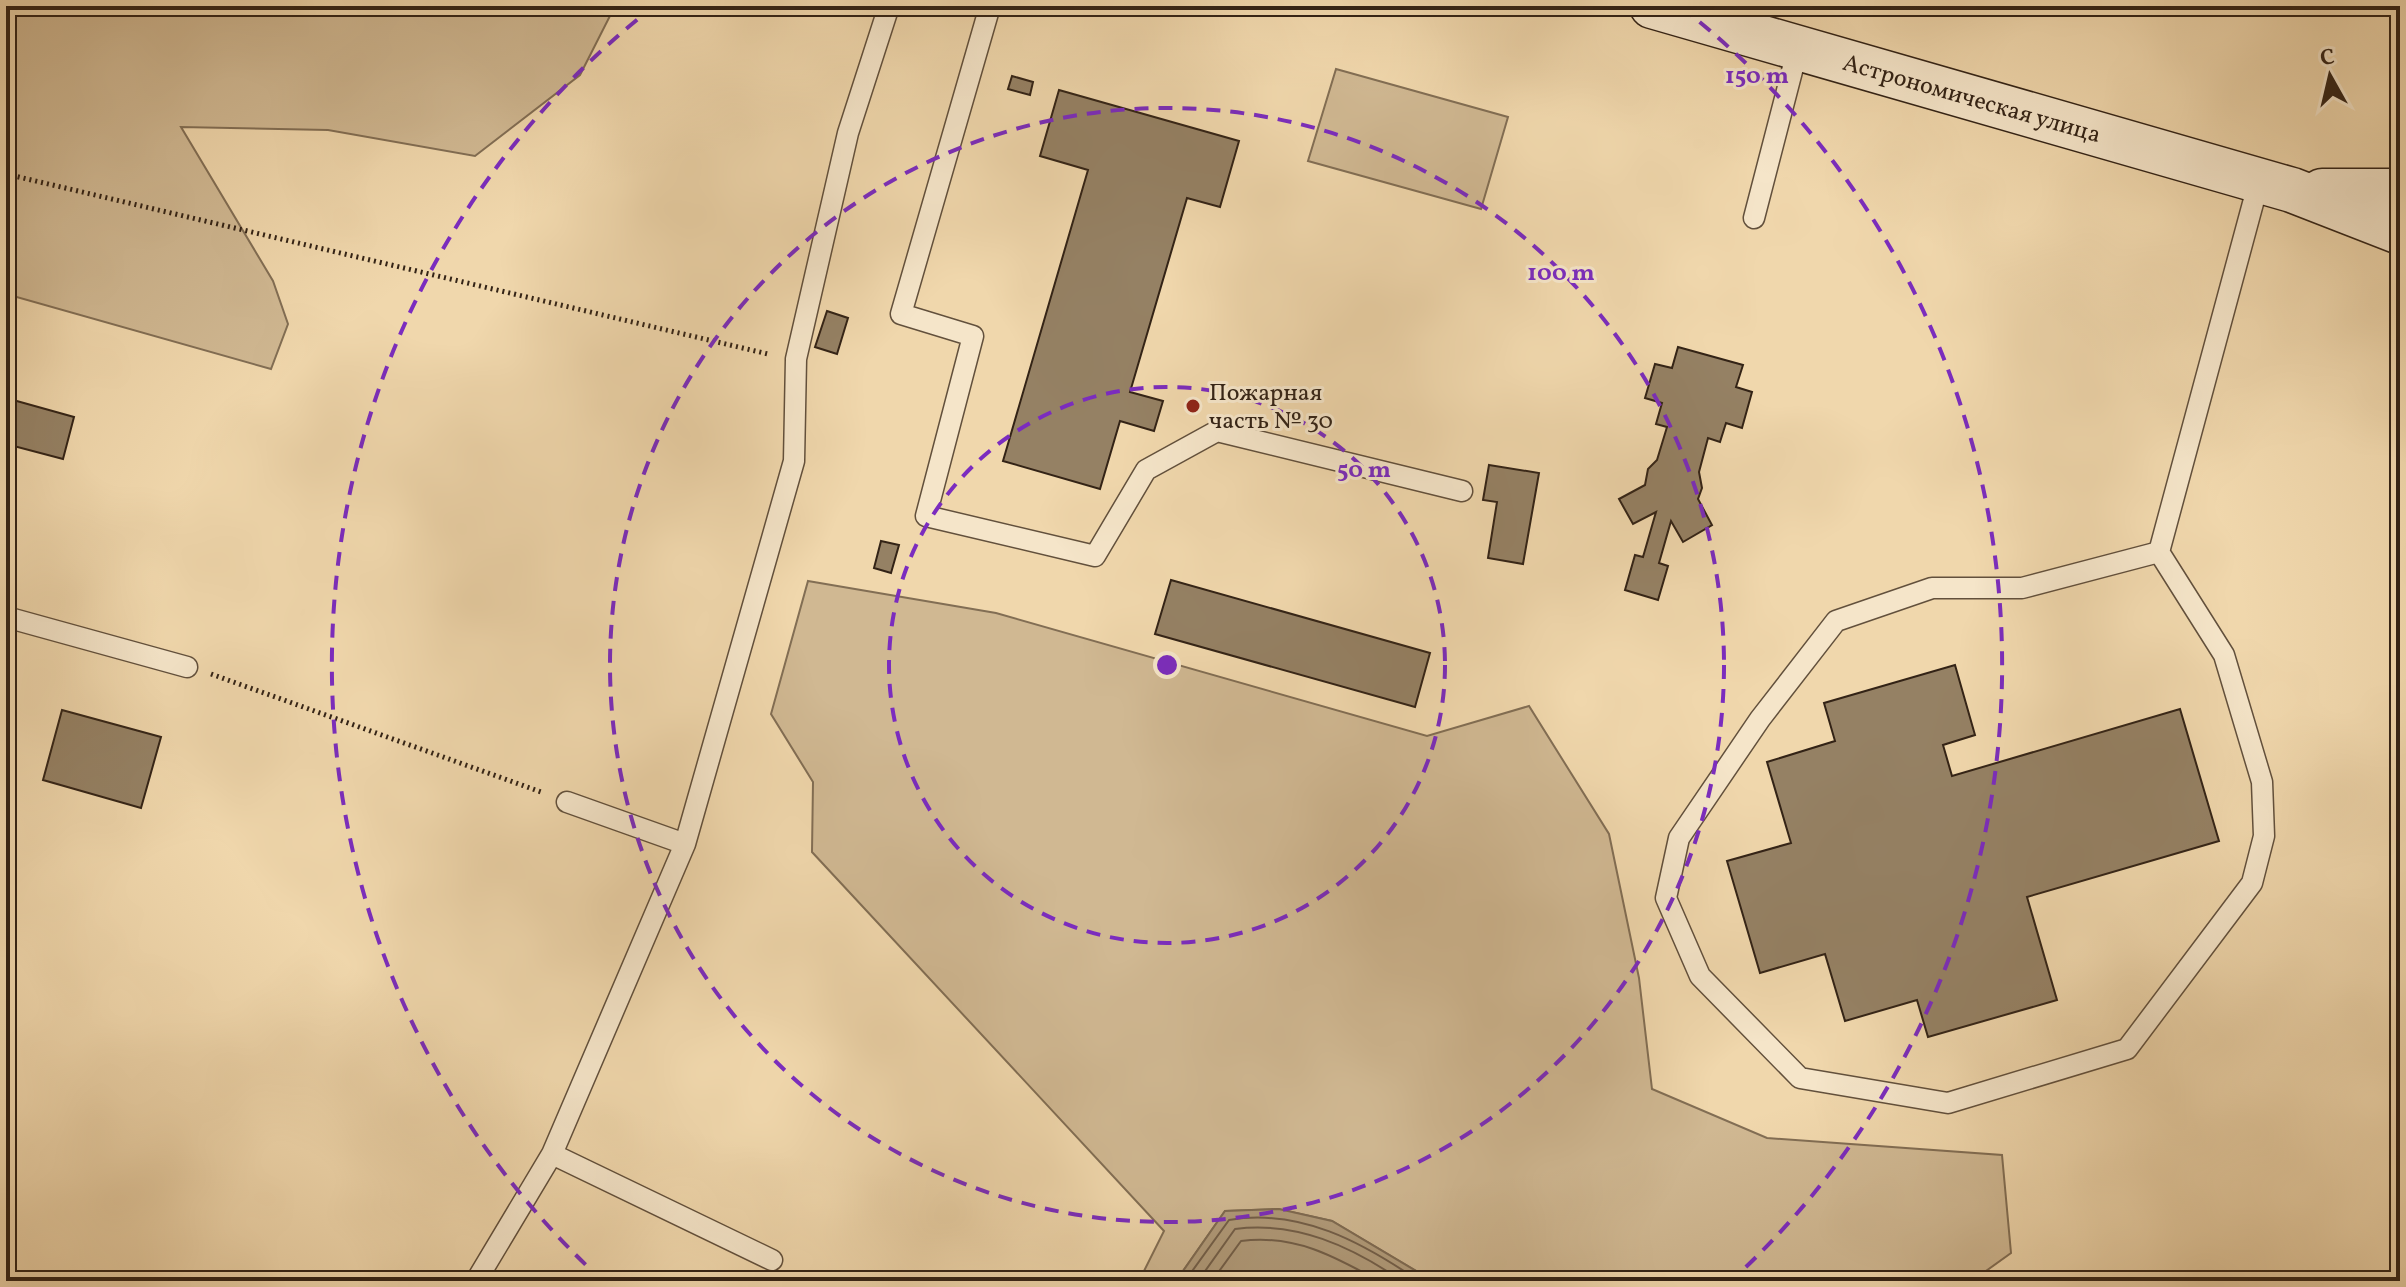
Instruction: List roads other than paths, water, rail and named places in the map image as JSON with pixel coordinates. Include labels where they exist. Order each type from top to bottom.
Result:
[{"type":"main road","name":"Астрономическая улица","points":[[1652,6],[2276,186],[2400,232]]},
{"type":"main road","name":"Астрономическая улица","points":[[2276,186],[2400,191]]},
{"type":"lane","points":[[476,1281],[552,1154],[685,844],[794,461],[796,359],[848,133],[889,6]]},
{"type":"lane","points":[[990,6],[901,314],[973,336],[926,516],[1095,556],[1146,470],[1217,431],[1462,491]]},
{"type":"lane","points":[[1754,218],[1798,48]]},
{"type":"lane","points":[[2159,552],[2022,588],[1932,588],[1836,621],[1760,719],[1679,838],[1666,898],[1700,976],[1800,1078],[1948,1103],[2127,1049],[2252,883],[2264,836],[2262,782],[2224,655],[2159,552],[2276,186]]},
{"type":"lane","points":[[6,617],[187,667]]},
{"type":"lane","points":[[567,802],[685,844]]},
{"type":"lane","points":[[552,1154],[772,1260]]},
{"type":"water","points":[[1279,1209],[1332,1221],[1433,1281],[1176,1281],[1225,1211]]},
{"type":"place","name":"Пожарная часть № 30","points":[[1193,406]]}]
